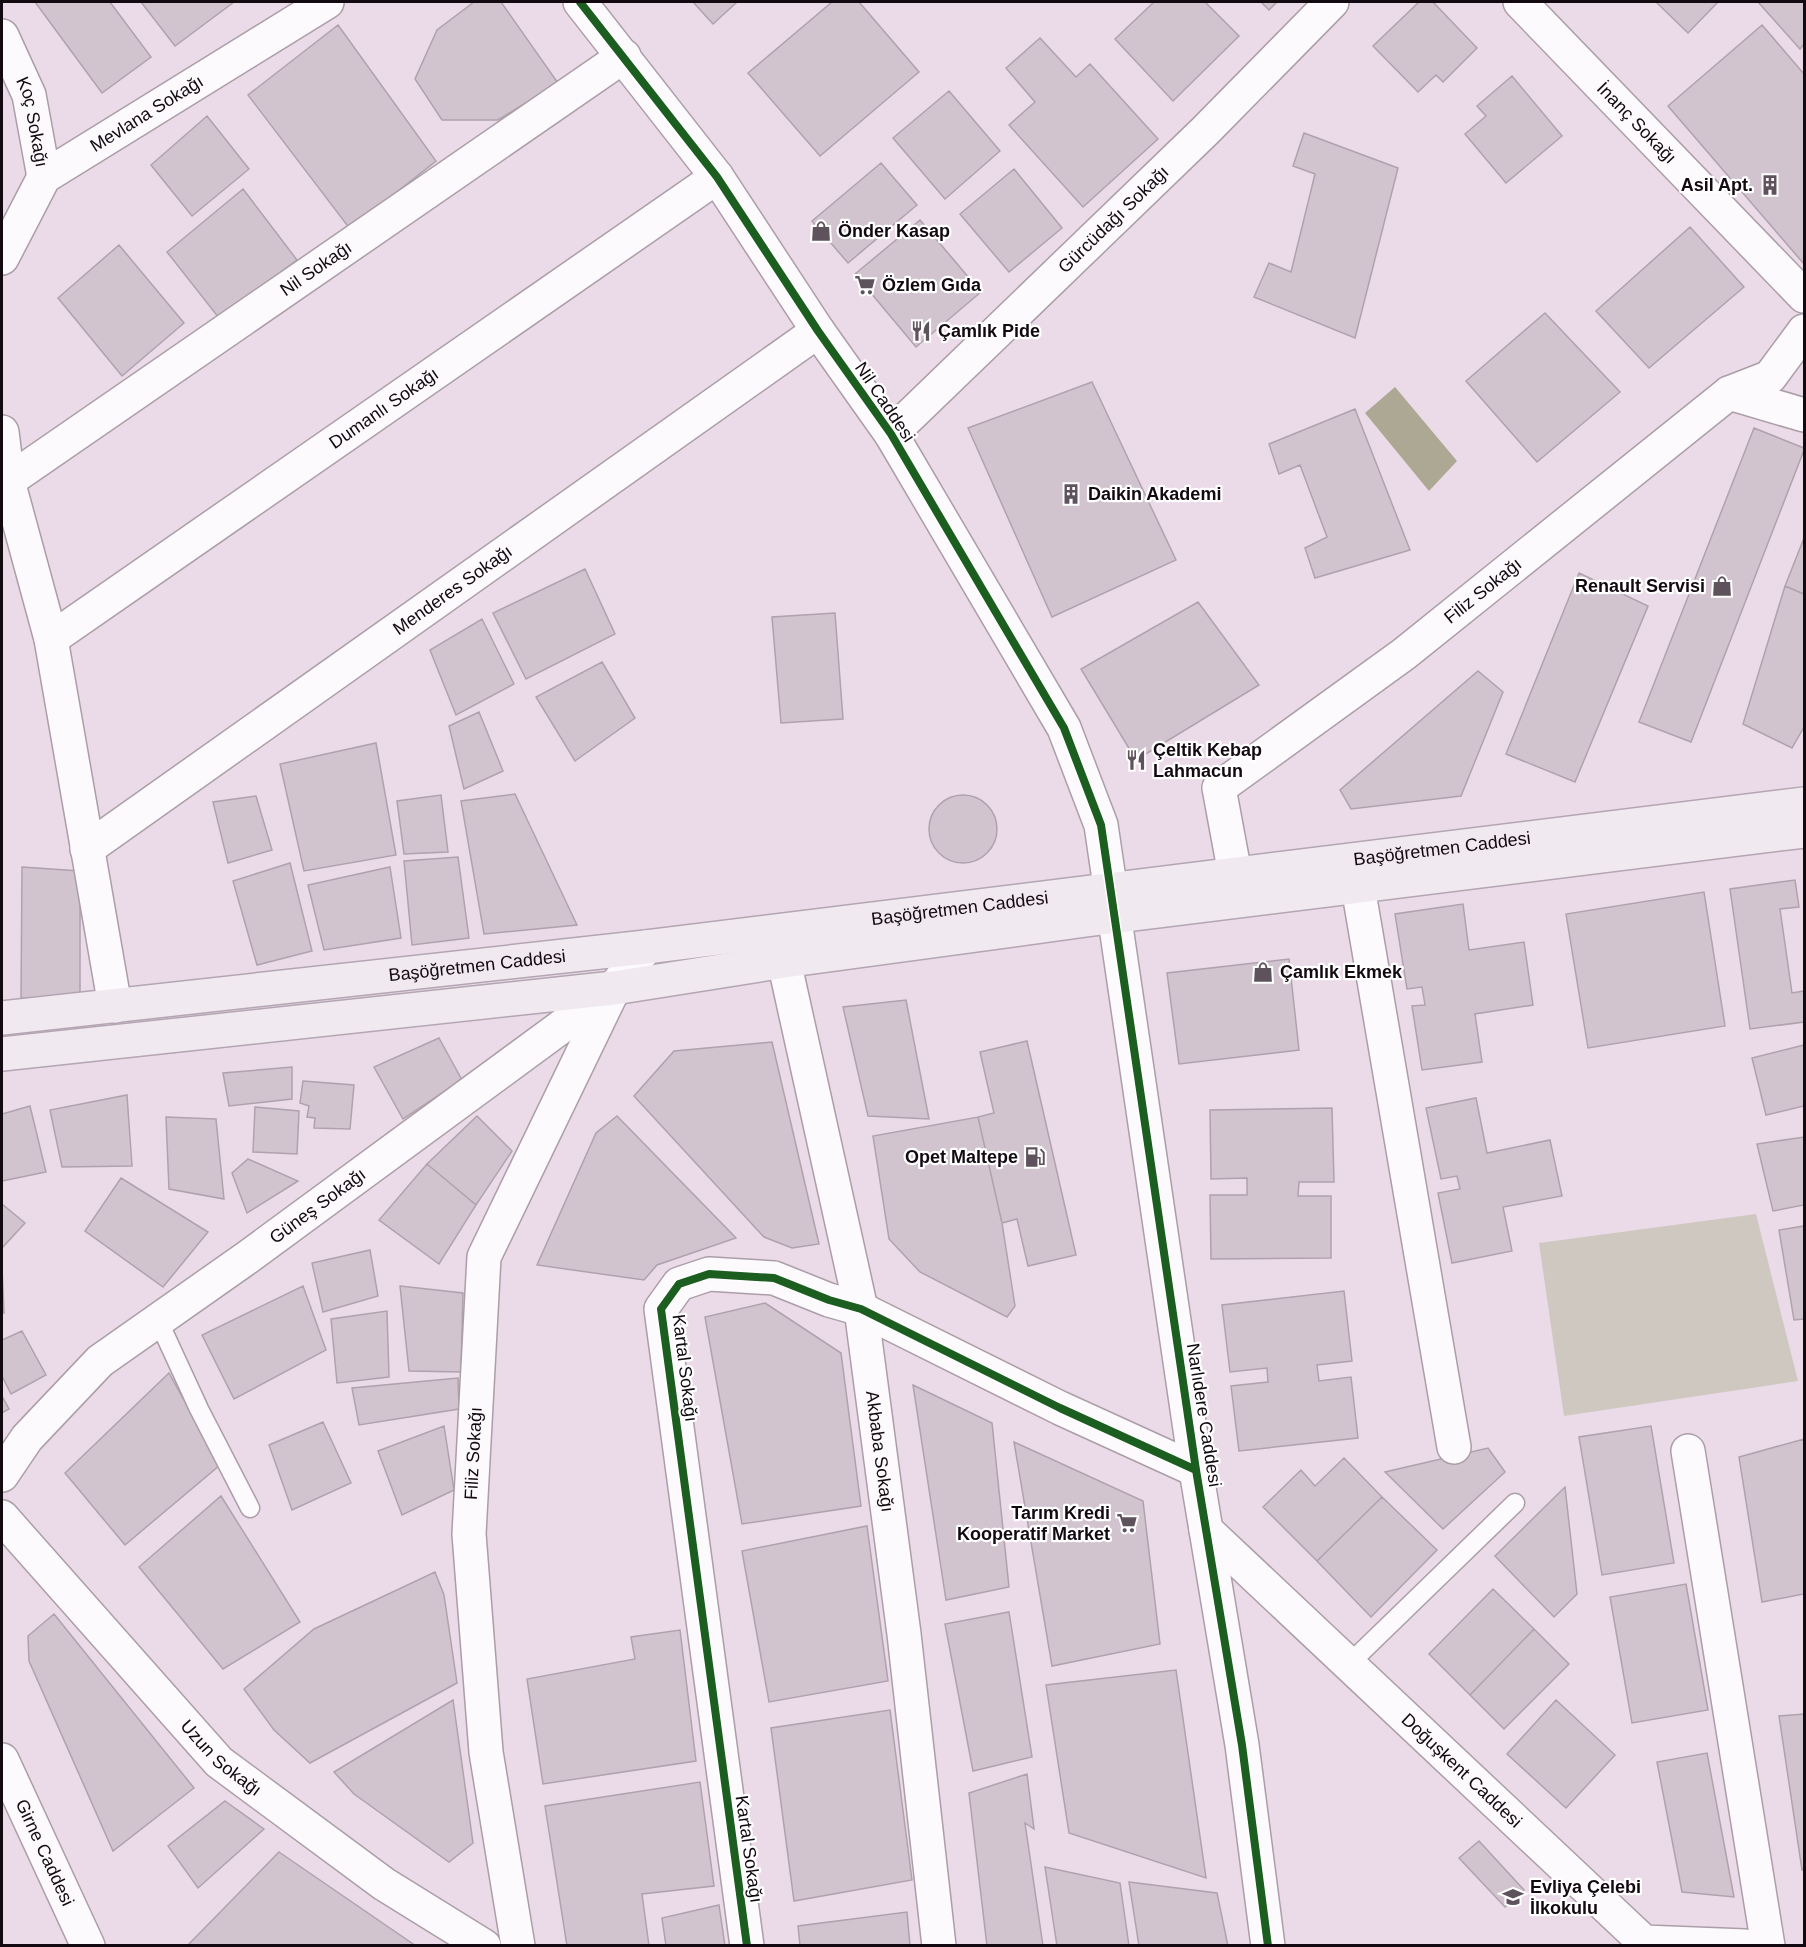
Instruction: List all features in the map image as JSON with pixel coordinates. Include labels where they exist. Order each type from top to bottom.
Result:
[{"type":"main road","name":"Başöğretmen Caddesi","points":[[2,1054],[614,988],[784,961],[1113,902],[1235,874],[1804,828]]},
{"type":"main road","name":"Başöğretmen Caddesi","points":[[2,1018],[646,947],[1113,902],[1358,887],[1804,828]]},
{"type":"street","name":"Mevlana Sokağı","points":[[44,177],[327,2]]},
{"type":"street","name":"Nil Caddesi","points":[[580,2],[717,177],[818,331],[891,434],[1064,728],[1101,825],[1113,902]]},
{"type":"street","name":"Gürcüdağı Sokağı","points":[[891,434],[1197,139],[1332,2]]},
{"type":"street","name":"İnanç Sokağı","points":[[1520,2],[1804,297]]},
{"type":"street","name":"Koç Sokağı","points":[[2,36],[29,95],[44,177]]},
{"type":"street","name":"Nil Sokağı","points":[[5,480],[624,56]]},
{"type":"street","points":[[2,258],[44,177]]},
{"type":"street","name":"Dumanlı Sokağı","points":[[51,639],[717,177]]},
{"type":"street","name":"Menderes Sokağı","points":[[87,849],[818,331]]},
{"type":"street","name":"Filiz Sokağı","points":[[1235,874],[1219,788],[1404,654],[1729,393],[1770,377],[1804,331]]},
{"type":"street","points":[[1729,393],[1804,415]]},
{"type":"street","points":[[2,432],[5,480],[51,639],[115,1006],[118,1040]]},
{"type":"street","points":[[1358,887],[1454,1447]]},
{"type":"street","name":"Narlıdere Caddesi","points":[[1113,902],[1196,1470],[1242,1745],[1268,1946]]},
{"type":"street","name":"Güneş Sokağı","points":[[2,1475],[27,1438],[100,1361],[614,988],[646,947]]},
{"type":"street","name":"Akbaba Sokağı","points":[[784,961],[861,1309],[904,1634],[939,1946]]},
{"type":"street","name":"Filiz Sokağı","points":[[518,1946],[486,1752],[469,1534],[484,1257],[614,988]]},
{"type":"street","name":"Kartal Sokağı","points":[[747,1946],[662,1309],[679,1284],[709,1274],[774,1278],[829,1300],[861,1309],[1060,1408],[1196,1470]]},
{"type":"street","points":[[1688,1451],[1768,1946]]},
{"type":"street","name":"Uzun Sokağı","points":[[2,1517],[219,1762],[384,1884],[484,1946]]},
{"type":"street","name":"Doğuşkent Caddesi","points":[[1206,1530],[1645,1944],[1745,1946]]},
{"type":"street","name":"Girne Caddesi","points":[[2,1760],[88,1946]]},
{"type":"lane","points":[[158,1320],[199,1409],[250,1508]]},
{"type":"lane","points":[[1349,1665],[1515,1503]]},
{"type":"shaded area","points":[[1395,387],[1457,461],[1429,491],[1365,413]]},
{"type":"shaded area","points":[[1756,1214],[1798,1381],[1564,1416],[1539,1243]]},
{"type":"building","points":[[35,2],[110,2],[151,57],[102,93]]},
{"type":"building","points":[[141,2],[234,2],[175,46]]},
{"type":"building","points":[[474,2],[501,2],[558,83],[498,120],[442,120],[415,79],[437,30]]},
{"type":"building","points":[[693,2],[737,2],[713,24]]},
{"type":"building","points":[[832,2],[859,2],[919,72],[820,156],[748,73]]},
{"type":"building","points":[[1154,2],[1205,2],[1239,36],[1173,101],[1115,39]]},
{"type":"building","points":[[1261,2],[1277,2],[1269,10]]},
{"type":"building","points":[[1419,2],[1433,2],[1477,48],[1443,82],[1436,75],[1418,92],[1373,46]]},
{"type":"building","points":[[1656,2],[1718,2],[1688,33]]},
{"type":"building","points":[[1758,2],[1804,2],[1804,44],[1800,49]]},
{"type":"building","points":[[338,25],[436,161],[350,229],[248,95]]},
{"type":"building","name":"Asil Apt.","points":[[1762,25],[1804,74],[1804,264],[1668,106]]},
{"type":"building","points":[[1040,38],[1076,77],[1090,64],[1158,139],[1083,207],[1009,125],[1035,102],[1006,68]]},
{"type":"building","points":[[1512,76],[1562,136],[1506,183],[1465,134],[1486,116],[1477,106]]},
{"type":"building","points":[[949,91],[1000,151],[945,199],[893,138]]},
{"type":"building","points":[[207,116],[249,169],[192,216],[151,165]]},
{"type":"building","points":[[1304,133],[1398,168],[1355,338],[1254,297],[1269,263],[1291,272],[1315,174],[1293,166]]},
{"type":"building","points":[[881,163],[917,205],[848,263],[812,221]]},
{"type":"building","points":[[1014,169],[1062,228],[1009,272],[960,214]]},
{"type":"building","points":[[243,189],[297,260],[219,318],[167,252]]},
{"type":"building","points":[[920,220],[981,292],[916,347],[855,274]]},
{"type":"building","points":[[1690,227],[1744,287],[1649,368],[1596,311]]},
{"type":"building","points":[[119,245],[184,323],[122,376],[58,298]]},
{"type":"building","points":[[1545,313],[1620,392],[1537,462],[1466,381]]},
{"type":"building","name":"Daikin Akademi","points":[[1092,382],[1176,560],[1052,617],[968,428]]},
{"type":"building","points":[[1355,409],[1410,550],[1315,578],[1305,548],[1327,537],[1300,465],[1279,474],[1269,444]]},
{"type":"building","name":"Renault Servisi","points":[[1754,428],[1804,448],[1804,450],[1691,742],[1639,722]]},
{"type":"building","points":[[1804,538],[1804,594],[1785,586]]},
{"type":"building","points":[[585,569],[615,634],[526,679],[493,613]]},
{"type":"building","points":[[1579,573],[1648,606],[1575,782],[1506,754]]},
{"type":"building","points":[[1785,586],[1804,594],[1804,727],[1792,748],[1743,724]]},
{"type":"building","points":[[1198,602],[1259,685],[1136,760],[1081,669]]},
{"type":"building","points":[[835,613],[843,719],[781,723],[772,617]]},
{"type":"building","points":[[482,619],[514,684],[456,715],[430,650]]},
{"type":"building","points":[[602,662],[635,718],[575,761],[536,697]]},
{"type":"building","points":[[1478,671],[1503,692],[1461,796],[1351,809],[1340,790]]},
{"type":"building","points":[[479,712],[503,771],[464,789],[449,726]]},
{"type":"building","points":[[376,743],[396,855],[304,871],[280,764]]},
{"type":"building","points":[[515,794],[577,925],[484,934],[461,801]]},
{"type":"building","points":[[441,795],[448,852],[404,854],[397,801]]},
{"type":"building","points":[[963,795],[976,798],[987,805],[994,816],[997,829],[994,842],[987,853],[976,860],[963,863],[950,860],[939,853],[932,842],[929,829],[932,816],[939,805],[950,798]]},
{"type":"building","points":[[256,796],[272,850],[228,863],[213,802]]},
{"type":"building","points":[[458,857],[469,938],[412,945],[404,861]]},
{"type":"building","points":[[290,863],[312,951],[257,965],[233,881]]},
{"type":"building","points":[[22,867],[80,871],[80,998],[21,998]]},
{"type":"building","points":[[390,867],[401,938],[324,950],[308,885]]},
{"type":"building","points":[[1795,880],[1799,907],[1780,909],[1792,993],[1804,991],[1804,1022],[1750,1029],[1730,889]]},
{"type":"building","points":[[1704,892],[1725,1026],[1588,1048],[1566,914]]},
{"type":"building","points":[[1463,904],[1469,950],[1524,942],[1533,1005],[1475,1014],[1482,1062],[1422,1070],[1412,1006],[1425,1005],[1422,987],[1407,989],[1395,914]]},
{"type":"building","points":[[1289,959],[1299,1050],[1179,1064],[1167,973]]},
{"type":"building","points":[[906,1000],[929,1119],[868,1116],[843,1007]]},
{"type":"building","points":[[439,1038],[462,1080],[403,1119],[374,1067]]},
{"type":"building","points":[[1027,1041],[1076,1255],[1028,1266],[1017,1219],[1002,1223],[978,1117],[994,1113],[980,1052]]},
{"type":"building","points":[[772,1042],[819,1244],[792,1248],[764,1237],[634,1096],[674,1051]]},
{"type":"building","points":[[1804,1045],[1804,1106],[1766,1115],[1752,1058]]},
{"type":"building","points":[[292,1067],[292,1099],[229,1106],[223,1073]]},
{"type":"building","points":[[303,1081],[354,1085],[350,1129],[314,1128],[315,1118],[307,1117],[309,1106],[300,1103]]},
{"type":"building","points":[[127,1095],[132,1166],[62,1167],[50,1110]]},
{"type":"building","points":[[1476,1098],[1487,1153],[1550,1140],[1562,1196],[1503,1207],[1512,1251],[1452,1263],[1438,1193],[1460,1189],[1457,1176],[1441,1179],[1426,1108]]},
{"type":"building","points":[[30,1106],[46,1172],[2,1181],[2,1114]]},
{"type":"building","points":[[255,1107],[299,1111],[297,1154],[253,1152]]},
{"type":"building","points":[[1332,1108],[1334,1182],[1299,1182],[1298,1196],[1331,1196],[1331,1258],[1211,1259],[1210,1195],[1247,1195],[1247,1178],[1211,1179],[1210,1110]]},
{"type":"building","points":[[477,1116],[512,1151],[476,1205],[427,1164]]},
{"type":"building","points":[[617,1116],[736,1238],[657,1265],[644,1280],[537,1265],[596,1133]]},
{"type":"building","points":[[166,1117],[216,1119],[224,1199],[169,1189]]},
{"type":"building","points":[[978,1117],[1002,1223],[1015,1306],[1007,1317],[920,1272],[889,1239],[873,1136]]},
{"type":"building","points":[[1804,1137],[1804,1205],[1773,1211],[1757,1144]]},
{"type":"building","points":[[248,1159],[298,1181],[247,1213],[232,1173]]},
{"type":"building","points":[[427,1164],[476,1205],[439,1264],[379,1220]]},
{"type":"building","points":[[121,1178],[208,1232],[163,1287],[85,1231]]},
{"type":"building","points":[[2,1204],[25,1223],[2,1248]]},
{"type":"building","points":[[1804,1226],[1804,1319],[1794,1320],[1779,1230]]},
{"type":"building","points":[[370,1250],[378,1296],[323,1312],[312,1263]]},
{"type":"building","points":[[2,1267],[4,1313],[2,1313]]},
{"type":"building","points":[[303,1286],[326,1350],[234,1399],[202,1335]]},
{"type":"building","points":[[400,1286],[463,1293],[461,1372],[409,1371]]},
{"type":"building","points":[[1344,1291],[1352,1361],[1317,1365],[1319,1381],[1351,1377],[1358,1438],[1239,1451],[1231,1386],[1268,1382],[1267,1368],[1230,1372],[1222,1305]]},
{"type":"building","points":[[765,1303],[841,1353],[861,1506],[742,1524],[705,1317]]},
{"type":"building","points":[[387,1311],[389,1377],[337,1383],[331,1319]]},
{"type":"building","points":[[22,1331],[46,1375],[11,1394],[2,1376],[2,1340]]},
{"type":"building","points":[[169,1373],[220,1465],[125,1545],[65,1473]]},
{"type":"building","points":[[458,1378],[459,1409],[359,1425],[352,1388]]},
{"type":"building","points":[[913,1385],[992,1423],[1009,1587],[946,1600]]},
{"type":"building","points":[[2,1396],[9,1409],[2,1413]]},
{"type":"building","points":[[323,1422],[351,1483],[292,1510],[269,1445]]},
{"type":"building","points":[[444,1426],[454,1490],[402,1515],[378,1451]]},
{"type":"building","points":[[1651,1426],[1674,1563],[1602,1575],[1579,1437]]},
{"type":"building","points":[[1804,1439],[1804,1594],[1762,1602],[1739,1457]]},
{"type":"building","points":[[1014,1442],[1143,1501],[1160,1644],[1052,1666]]},
{"type":"building","points":[[1488,1448],[1505,1472],[1443,1529],[1385,1472]]},
{"type":"building","points":[[1344,1458],[1382,1497],[1317,1561],[1263,1507],[1301,1470],[1315,1486]]},
{"type":"building","points":[[1565,1487],[1577,1594],[1554,1617],[1495,1556]]},
{"type":"building","points":[[221,1496],[300,1622],[223,1669],[139,1567]]},
{"type":"building","points":[[1382,1497],[1437,1550],[1371,1617],[1317,1561]]},
{"type":"building","points":[[867,1526],[888,1681],[769,1702],[742,1551]]},
{"type":"building","points":[[435,1572],[444,1595],[457,1683],[310,1763],[274,1730],[244,1689],[314,1629]]},
{"type":"building","points":[[1686,1584],[1708,1710],[1632,1723],[1610,1597]]},
{"type":"building","points":[[1493,1589],[1534,1629],[1470,1695],[1429,1654]]},
{"type":"building","points":[[1009,1612],[1032,1757],[973,1771],[945,1624]]},
{"type":"building","points":[[54,1614],[194,1788],[113,1851],[29,1661],[28,1636]]},
{"type":"building","points":[[1534,1629],[1569,1664],[1504,1729],[1470,1695]]},
{"type":"building","points":[[680,1630],[696,1761],[543,1784],[527,1679],[635,1659],[631,1637]]},
{"type":"building","points":[[1176,1670],[1206,1878],[1069,1833],[1046,1685]]},
{"type":"building","points":[[453,1700],[473,1843],[449,1862],[354,1794],[334,1772]]},
{"type":"building","points":[[1556,1700],[1615,1755],[1566,1808],[1507,1754]]},
{"type":"building","points":[[890,1710],[912,1880],[794,1901],[771,1728]]},
{"type":"building","points":[[1804,1714],[1804,1870],[1802,1870],[1779,1716]]},
{"type":"building","points":[[1707,1753],[1734,1897],[1682,1892],[1657,1762]]},
{"type":"building","points":[[1027,1774],[1034,1829],[1025,1823],[1043,1946],[987,1946],[969,1793]]},
{"type":"building","points":[[700,1782],[714,1886],[642,1894],[649,1946],[567,1946],[545,1806]]},
{"type":"building","points":[[225,1801],[264,1829],[198,1888],[168,1846]]},
{"type":"building","points":[[1479,1841],[1524,1890],[1505,1907],[1459,1858]]},
{"type":"building","points":[[279,1852],[416,1946],[187,1946]]},
{"type":"building","points":[[1045,1867],[1120,1883],[1129,1946],[1057,1946]]},
{"type":"building","points":[[1129,1882],[1217,1893],[1228,1946],[1139,1946]]},
{"type":"building","points":[[719,1905],[725,1946],[666,1946],[662,1918]]},
{"type":"building","points":[[907,1912],[910,1946],[800,1946],[798,1926]]},
{"type":"cycle path","points":[[580,2],[717,177],[818,331],[891,434],[1064,728],[1101,825],[1196,1470],[1242,1745],[1268,1946]]},
{"type":"cycle path","points":[[747,1946],[661,1309],[679,1284],[709,1274],[774,1278],[829,1300],[861,1309],[1060,1408],[1196,1470]]},
{"type":"place","name":"Asil Apt.","points":[[1770,185]]},
{"type":"place","name":"Önder Kasap","points":[[821,231]]},
{"type":"place","name":"Özlem Gıda","points":[[865,285]]},
{"type":"place","name":"Çamlık Pide","points":[[921,331]]},
{"type":"place","name":"Daikin Akademi","points":[[1071,494]]},
{"type":"place","name":"Renault Servisi","points":[[1722,586]]},
{"type":"place","name":"Çeltik Kebap Lahmacun","points":[[1136,760]]},
{"type":"place","name":"Çamlık Ekmek","points":[[1263,972]]},
{"type":"place","name":"Opet Maltepe","points":[[1035,1157]]},
{"type":"place","name":"Tarım Kredi Kooperatif Market","points":[[1127,1523]]},
{"type":"place","name":"Evliya Çelebi İlkokulu","points":[[1513,1897]]}]
